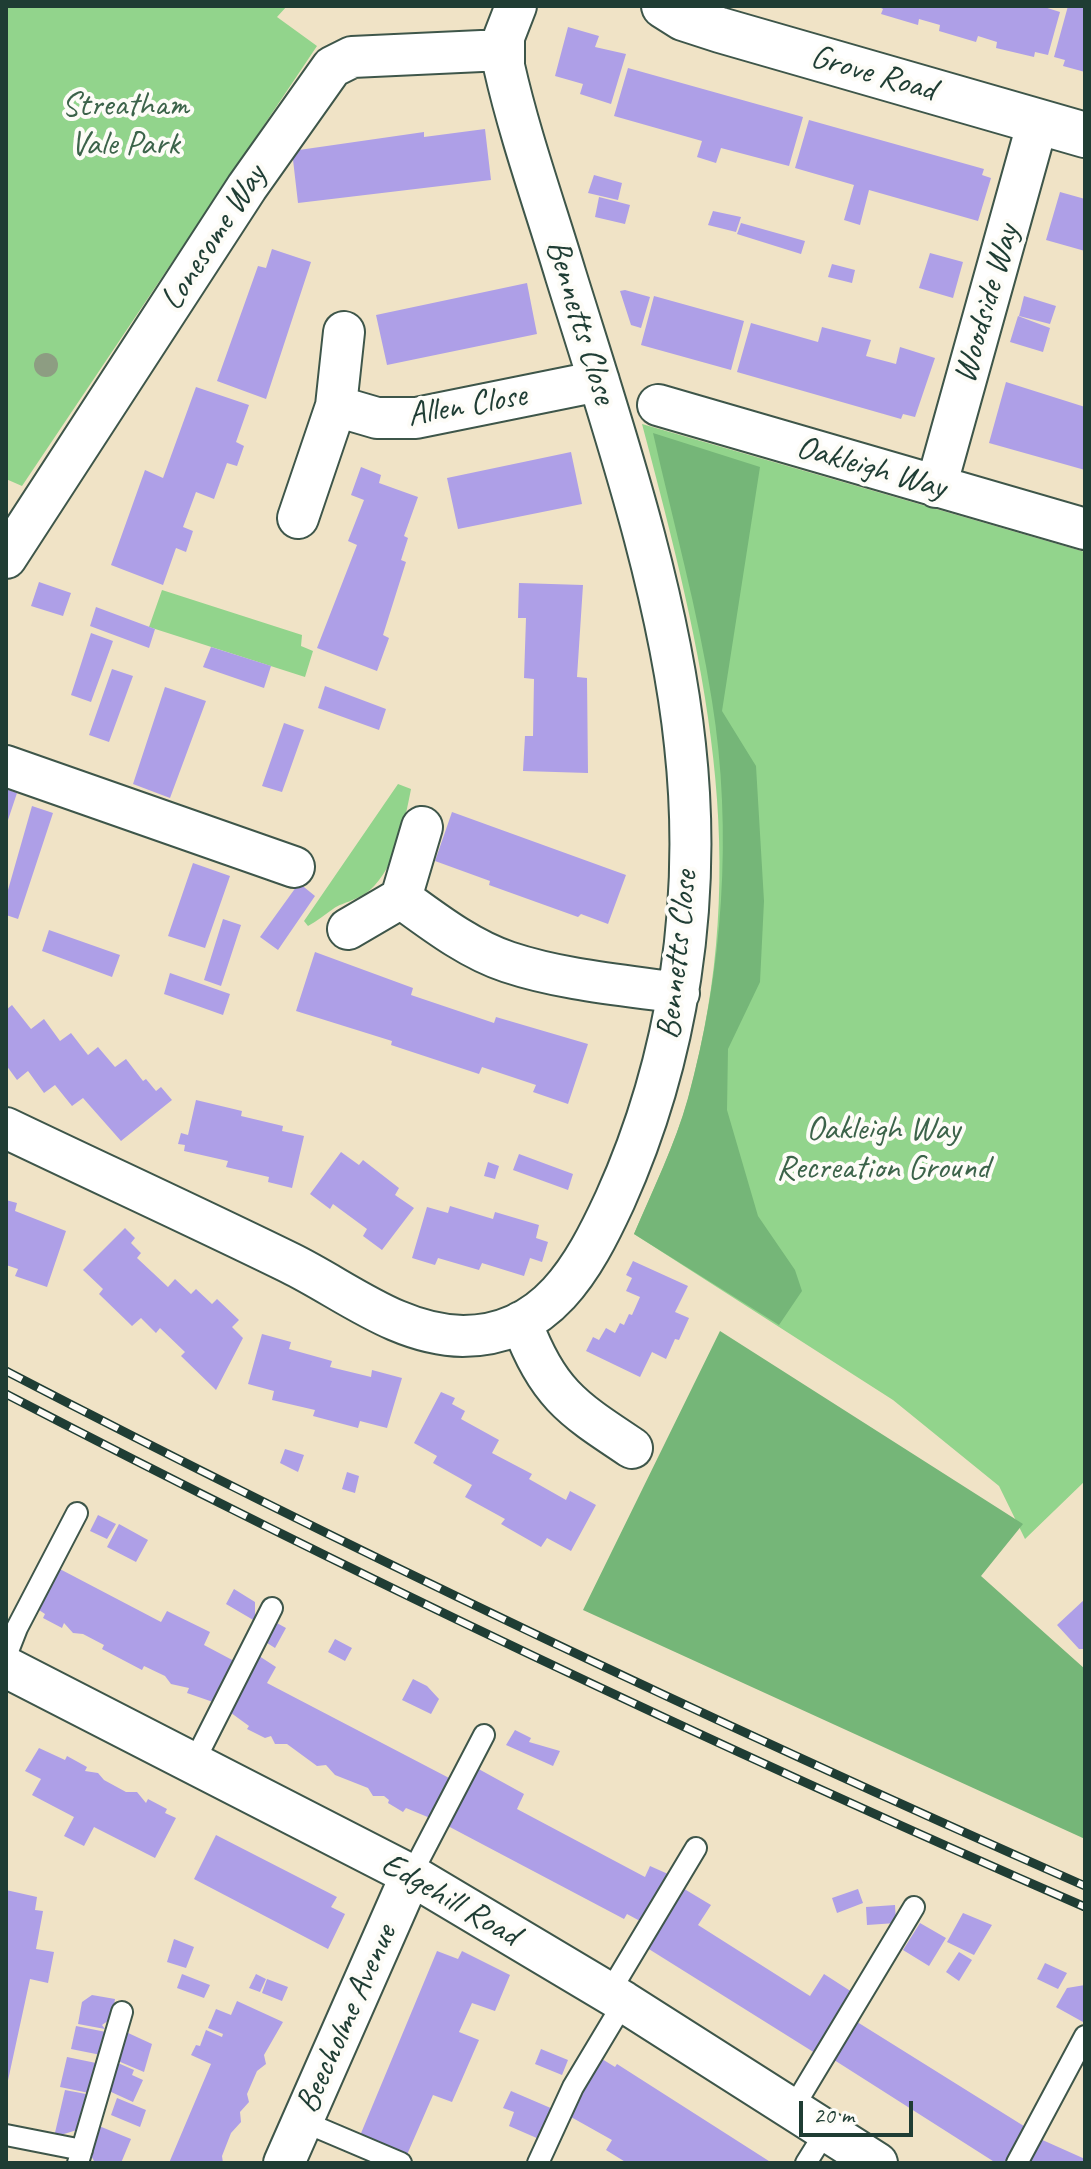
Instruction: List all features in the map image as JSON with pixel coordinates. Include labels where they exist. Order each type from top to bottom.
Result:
[{"type":"street","name":"Bennetts Close","points":[[6,1128],[294,1265],[411,1327],[462,1336],[494,1332],[521,1322],[546,1308],[563,1292],[595,1243],[652,1110],[668,1053],[679,993],[689,856],[684,735],[671,651],[654,581],[599,381],[511,96],[503,50],[508,22],[516,6]]},
{"type":"street","name":"Grove Road","points":[[664,6],[683,18],[720,30],[1085,135]]},
{"type":"street","name":"Lonesome Way","points":[[6,558],[239,199],[332,67],[341,59],[358,56],[503,50]]},
{"type":"street","name":"Woodside Way","points":[[936,487],[1038,121]]},
{"type":"street","points":[[298,518],[336,406],[344,332]]},
{"type":"street","name":"Allen Close","points":[[336,406],[377,418],[416,418],[599,381]]},
{"type":"street","name":"Oakleigh Way","points":[[658,405],[1085,529]]},
{"type":"street","points":[[6,766],[294,867]]},
{"type":"street","points":[[348,929],[401,898],[422,827]]},
{"type":"street","points":[[401,898],[447,932],[506,962],[567,976],[679,993]]},
{"type":"street","points":[[521,1322],[536,1359],[564,1401],[632,1448]]},
{"type":"street","name":"Edgehill Road","points":[[10,1675],[194,1762],[411,1875],[617,1997],[793,2108],[816,2147],[877,2163]]},
{"type":"street","name":"Beecholme Avenue","points":[[284,2163],[411,1875]]},
{"type":"lane","points":[[10,1675],[17,1628],[77,1513]]},
{"type":"lane","points":[[194,1762],[272,1608]]},
{"type":"lane","points":[[411,1875],[484,1735]]},
{"type":"lane","points":[[538,2163],[617,1997],[696,1848]]},
{"type":"lane","points":[[793,2108],[914,1907]]},
{"type":"lane","points":[[6,2135],[80,2157],[122,2012]]},
{"type":"lane","points":[[1017,2163],[1085,2036]]},
{"type":"lane","points":[[302,2121],[401,2163]]},
{"type":"green space","name":"Streatham Vale Park","points":[[6,6],[287,6],[277,17],[317,46],[22,486],[6,479]]},
{"type":"green space","name":"Oakleigh Way Recreation Ground","points":[[642,424],[1085,552],[1085,1481],[1025,1539],[999,1486],[893,1400],[634,1234],[683,1116],[708,1010],[718,924],[719,841],[713,758],[701,677],[685,594]]},
{"type":"green space","points":[[653,433],[760,467],[722,711],[756,766],[764,901],[760,982],[728,1049],[727,1110],[758,1216],[795,1270],[802,1291],[779,1325],[634,1234],[677,1133],[700,1050],[717,951],[723,851],[722,800],[712,701]]},
{"type":"green space","points":[[162,590],[302,635],[301,646],[313,651],[305,677],[149,627]]},
{"type":"green space","points":[[398,784],[411,789],[398,842],[387,869],[365,894],[336,907],[308,926],[304,921]]},
{"type":"green space","points":[[720,1331],[1023,1524],[981,1576],[1085,1669],[1085,1839],[583,1610]]},
{"type":"building","points":[[877,6],[1041,6],[1060,12],[1048,55],[1035,52],[1034,57],[996,48],[997,42],[978,36],[976,42],[939,31],[940,25],[919,19],[918,25],[881,14],[883,9]]},
{"type":"building","points":[[1068,6],[1085,6],[1085,72],[1063,66],[1065,60],[1054,57]]},
{"type":"building","points":[[568,27],[599,36],[595,47],[626,54],[611,104],[580,94],[583,84],[555,76]]},
{"type":"building","points":[[628,68],[803,117],[789,166],[721,148],[716,163],[697,157],[702,141],[614,116]]},
{"type":"building","points":[[809,120],[984,169],[982,175],[991,178],[978,221],[869,190],[860,225],[844,220],[854,185],[795,168]]},
{"type":"building","points":[[485,129],[491,180],[298,203],[292,151],[424,132],[424,137]]},
{"type":"building","points":[[594,175],[622,183],[618,200],[588,193]]},
{"type":"building","points":[[1060,192],[1085,199],[1085,251],[1046,240]]},
{"type":"building","points":[[599,197],[630,205],[625,224],[595,217]]},
{"type":"building","points":[[713,211],[741,217],[736,232],[708,225]]},
{"type":"building","points":[[741,223],[805,241],[801,254],[737,234]]},
{"type":"building","points":[[272,249],[311,262],[266,399],[217,381],[258,266],[266,268]]},
{"type":"building","points":[[930,253],[963,262],[953,298],[919,288]]},
{"type":"building","points":[[832,264],[855,270],[852,283],[828,277]]},
{"type":"building","points":[[527,283],[537,334],[387,365],[376,315]]},
{"type":"building","points":[[620,291],[650,297],[641,328],[631,325]]},
{"type":"building","points":[[654,296],[744,321],[731,370],[641,345]]},
{"type":"building","points":[[1024,296],[1056,306],[1050,324],[1019,316]]},
{"type":"building","points":[[1018,316],[1050,328],[1043,352],[1010,342]]},
{"type":"building","points":[[751,323],[818,342],[822,327],[871,340],[866,356],[896,364],[900,347],[935,358],[915,417],[903,414],[901,419],[737,372]]},
{"type":"building","points":[[1006,382],[1085,407],[1085,470],[989,443]]},
{"type":"building","points":[[196,387],[249,405],[236,442],[244,446],[237,466],[227,463],[214,499],[196,492],[183,527],[193,531],[186,552],[176,548],[163,585],[111,565],[145,470],[163,478]]},
{"type":"building","points":[[571,452],[582,504],[458,529],[447,478]]},
{"type":"building","points":[[361,467],[381,475],[379,483],[418,497],[404,536],[408,538],[401,560],[406,562],[383,635],[389,638],[377,671],[317,648],[357,545],[348,541],[364,500],[351,495]]},
{"type":"building","points":[[39,582],[71,593],[63,616],[31,606]]},
{"type":"building","points":[[519,583],[583,585],[577,677],[587,678],[588,773],[523,771],[525,736],[533,736],[534,679],[524,678],[526,618],[518,618]]},
{"type":"building","points":[[96,607],[155,629],[149,648],[90,626]]},
{"type":"building","points":[[91,633],[113,641],[91,702],[71,695]]},
{"type":"building","points":[[211,647],[271,666],[264,688],[203,667]]},
{"type":"building","points":[[112,669],[133,676],[109,742],[89,735]]},
{"type":"building","points":[[325,686],[386,709],[379,730],[318,708]]},
{"type":"building","points":[[165,687],[206,701],[170,798],[133,784]]},
{"type":"building","points":[[284,723],[304,730],[282,792],[262,786]]},
{"type":"building","points":[[6,789],[17,793],[7,823],[6,823]]},
{"type":"building","points":[[32,806],[53,813],[18,919],[6,915],[6,897]]},
{"type":"building","points":[[452,812],[626,875],[608,924],[581,914],[578,917],[489,885],[490,881],[435,861]]},
{"type":"building","points":[[193,863],[230,876],[205,948],[168,936]]},
{"type":"building","points":[[299,883],[315,896],[278,950],[260,937]]},
{"type":"building","points":[[223,919],[241,925],[221,986],[204,980]]},
{"type":"building","points":[[49,930],[120,955],[112,977],[42,951]]},
{"type":"building","points":[[315,952],[413,988],[411,995],[494,1023],[496,1017],[588,1044],[568,1104],[533,1092],[536,1085],[482,1067],[479,1074],[391,1045],[392,1041],[296,1011]]},
{"type":"building","points":[[170,973],[230,994],[223,1015],[164,994]]},
{"type":"building","points":[[12,1005],[31,1029],[44,1019],[60,1041],[71,1033],[88,1055],[98,1047],[115,1067],[126,1059],[143,1081],[146,1079],[156,1091],[161,1087],[172,1100],[121,1141],[83,1098],[72,1106],[55,1085],[44,1093],[28,1071],[17,1080],[6,1065],[6,1010]]},
{"type":"building","points":[[196,1100],[242,1111],[241,1116],[283,1126],[282,1131],[304,1136],[292,1188],[268,1182],[269,1177],[226,1167],[228,1161],[184,1151],[185,1145],[178,1144],[181,1133],[188,1135]]},
{"type":"building","points":[[341,1152],[359,1165],[363,1160],[399,1188],[395,1195],[414,1208],[382,1250],[363,1236],[367,1229],[333,1204],[330,1209],[310,1194]]},
{"type":"building","points":[[519,1154],[573,1174],[568,1190],[513,1170]]},
{"type":"building","points":[[488,1162],[499,1166],[495,1179],[484,1176]]},
{"type":"building","points":[[6,1200],[17,1203],[15,1211],[66,1231],[47,1287],[15,1276],[18,1269],[6,1265]]},
{"type":"building","points":[[450,1206],[493,1219],[495,1212],[539,1225],[536,1238],[548,1242],[542,1262],[530,1258],[524,1276],[482,1263],[479,1270],[438,1258],[435,1265],[412,1258],[427,1207],[448,1213]]},
{"type":"building","points":[[125,1228],[135,1238],[131,1243],[141,1253],[137,1258],[168,1287],[175,1279],[191,1294],[196,1289],[212,1304],[217,1299],[239,1320],[232,1327],[243,1338],[216,1390],[181,1356],[185,1352],[160,1328],[156,1333],[141,1318],[132,1326],[99,1294],[103,1289],[83,1270]]},
{"type":"building","points":[[633,1261],[688,1286],[675,1312],[689,1318],[679,1340],[675,1339],[666,1359],[652,1352],[640,1377],[586,1351],[593,1337],[599,1340],[606,1328],[615,1333],[620,1323],[624,1325],[629,1314],[632,1315],[640,1297],[626,1291],[632,1278],[626,1275]]},
{"type":"building","points":[[262,1334],[291,1342],[289,1349],[332,1361],[330,1367],[371,1377],[372,1370],[402,1378],[387,1428],[360,1421],[358,1428],[313,1416],[315,1410],[272,1400],[274,1391],[248,1384]]},
{"type":"building","points":[[441,1392],[455,1398],[452,1404],[465,1411],[461,1419],[499,1440],[492,1453],[532,1474],[529,1479],[566,1500],[570,1491],[596,1505],[571,1551],[547,1538],[541,1547],[501,1524],[505,1519],[465,1497],[472,1485],[433,1463],[437,1456],[414,1443]]},
{"type":"building","points":[[285,1449],[304,1455],[298,1472],[280,1463]]},
{"type":"building","points":[[347,1472],[359,1476],[355,1493],[342,1489]]},
{"type":"building","points":[[98,1515],[116,1524],[107,1539],[90,1531]]},
{"type":"building","points":[[119,1524],[148,1540],[136,1562],[107,1547]]},
{"type":"building","points":[[56,1567],[161,1622],[167,1611],[210,1632],[204,1645],[236,1662],[213,1702],[187,1693],[189,1688],[171,1684],[165,1676],[144,1666],[142,1670],[102,1649],[104,1645],[83,1634],[73,1633],[64,1623],[62,1628],[43,1618],[45,1614],[36,1608]]},
{"type":"building","points":[[234,1589],[255,1602],[255,1621],[226,1604]]},
{"type":"building","points":[[1085,1599],[1085,1649],[1079,1649],[1057,1625]]},
{"type":"building","points":[[275,1622],[286,1628],[275,1648],[264,1641]]},
{"type":"building","points":[[335,1639],[352,1648],[345,1661],[328,1652]]},
{"type":"building","points":[[256,1654],[276,1667],[267,1683],[451,1779],[430,1818],[406,1808],[403,1812],[388,1803],[384,1796],[373,1796],[368,1788],[335,1775],[326,1765],[317,1766],[287,1744],[275,1744],[271,1736],[265,1738],[247,1729],[249,1726],[227,1710]]},
{"type":"building","points":[[413,1679],[427,1686],[439,1699],[431,1714],[402,1700]]},
{"type":"building","points":[[515,1730],[531,1738],[529,1742],[560,1751],[553,1766],[506,1745]]},
{"type":"building","points":[[39,1748],[65,1760],[67,1756],[87,1767],[85,1771],[98,1773],[104,1780],[126,1792],[137,1792],[146,1803],[148,1799],[167,1809],[165,1813],[176,1818],[155,1858],[94,1827],[84,1846],[64,1836],[74,1817],[32,1795],[41,1779],[25,1771]]},
{"type":"building","points":[[475,1767],[524,1794],[517,1809],[645,1877],[650,1866],[668,1874],[640,1921],[627,1914],[624,1919],[446,1825]]},
{"type":"building","points":[[216,1835],[337,1897],[331,1907],[345,1914],[328,1949],[194,1879]]},
{"type":"building","points":[[681,1887],[711,1905],[698,1925],[810,1996],[824,1974],[852,1992],[815,2053],[644,1946]]},
{"type":"building","points":[[858,1889],[863,1903],[837,1913],[832,1898]]},
{"type":"building","points":[[6,1890],[37,1897],[35,1910],[43,1911],[36,1949],[54,1952],[48,1983],[30,1979],[7,2085]]},
{"type":"building","points":[[895,1905],[896,1923],[867,1925],[866,1907]]},
{"type":"building","points":[[963,1913],[992,1925],[974,1955],[947,1942]]},
{"type":"building","points":[[920,1923],[946,1938],[929,1966],[903,1950]]},
{"type":"building","points":[[174,1939],[194,1947],[186,1968],[167,1962]]},
{"type":"building","points":[[437,1951],[458,1959],[462,1951],[510,1975],[495,2011],[472,2003],[459,2032],[479,2040],[452,2102],[433,2095],[406,2157],[359,2138]]},
{"type":"building","points":[[959,1952],[972,1960],[959,1981],[946,1972]]},
{"type":"building","points":[[1045,1963],[1067,1973],[1058,1989],[1037,1979]]},
{"type":"building","points":[[182,1974],[210,1985],[204,1998],[177,1988]]},
{"type":"building","points":[[256,1974],[266,1979],[260,1992],[249,1988]]},
{"type":"building","points":[[267,1979],[288,1987],[282,2001],[262,1993]]},
{"type":"building","points":[[1085,1985],[1083,2022],[1056,2007],[1067,1988]]},
{"type":"building","points":[[92,1995],[115,1999],[112,2018],[102,2025],[105,2029],[78,2024],[82,2002]]},
{"type":"building","points":[[237,2001],[283,2022],[264,2055],[266,2064],[257,2071],[247,2094],[249,2102],[240,2112],[241,2122],[231,2133],[222,2156],[223,2163],[169,2163],[211,2064],[191,2055],[196,2045],[200,2046],[206,2030],[222,2037],[223,2034],[208,2028],[216,2009],[231,2015]]},
{"type":"building","points":[[854,2020],[1027,2128],[1004,2163],[996,2163],[831,2058]]},
{"type":"building","points":[[76,2026],[106,2032],[101,2055],[71,2049]]},
{"type":"building","points":[[126,2032],[152,2044],[144,2072],[118,2061]]},
{"type":"building","points":[[541,2049],[568,2060],[562,2075],[535,2064]]},
{"type":"building","points":[[67,2057],[96,2063],[89,2093],[60,2087]]},
{"type":"building","points":[[602,2059],[615,2067],[617,2064],[772,2163],[627,2163],[606,2150],[612,2140],[571,2117],[577,2099]]},
{"type":"building","points":[[118,2063],[134,2070],[132,2075],[143,2080],[133,2102],[109,2091]]},
{"type":"building","points":[[65,2090],[86,2094],[77,2130],[54,2137]]},
{"type":"building","points":[[511,2091],[553,2109],[539,2139],[509,2126],[514,2112],[503,2108]]},
{"type":"building","points":[[117,2098],[146,2110],[140,2127],[111,2115]]},
{"type":"building","points":[[99,2126],[131,2139],[121,2163],[94,2161],[89,2152]]},
{"type":"building","points":[[1038,2138],[1085,2159],[1085,2163],[1027,2163]]},
{"type":"railway","points":[[6,1371],[541,1637],[1085,1886]]},
{"type":"railway","points":[[6,1394],[541,1660],[812,1786],[1085,1907]]}]
